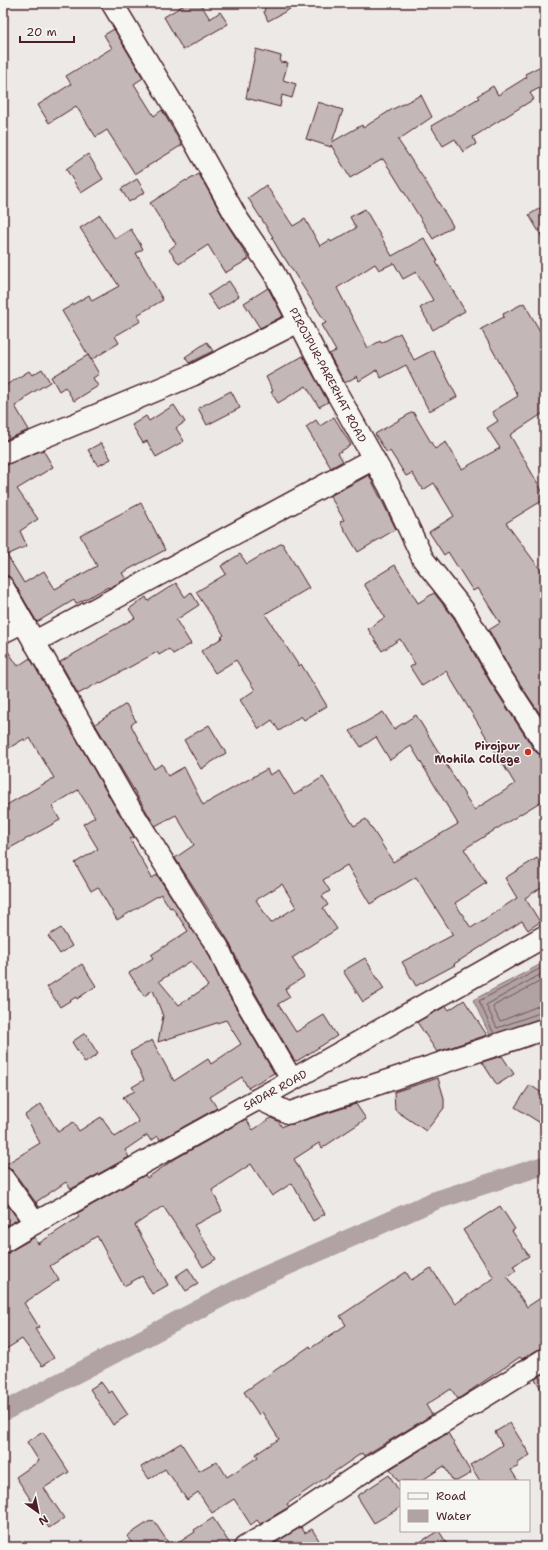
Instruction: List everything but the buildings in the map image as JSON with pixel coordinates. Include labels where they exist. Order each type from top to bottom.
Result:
[{"type":"street","name":"PIROJPUR-PARERHAT ROAD","points":[[112,3],[180,116],[237,218],[274,273],[298,322],[389,486],[423,558],[464,611],[500,675],[545,744]]},
{"type":"street","points":[[3,454],[193,375],[298,322]]},
{"type":"street","points":[[34,642],[373,459]]},
{"type":"street","points":[[3,587],[122,797],[218,947],[231,976],[292,1080]]},
{"type":"street","points":[[3,632],[23,622]]},
{"type":"street","name":"SADAR ROAD","points":[[3,1242],[259,1099],[545,936]]},
{"type":"street","points":[[259,1099],[288,1113],[545,1030]]},
{"type":"street","points":[[3,1178],[35,1223]]},
{"type":"street","points":[[246,1547],[292,1519],[372,1466],[545,1359]]},
{"type":"water","points":[[545,962],[545,1020],[492,1040],[473,1000]]},
{"type":"waterway","points":[[3,1412],[253,1281],[434,1201],[545,1165]]},
{"type":"place","name":"Pirojpur Mohila College","points":[[528,752]]}]
